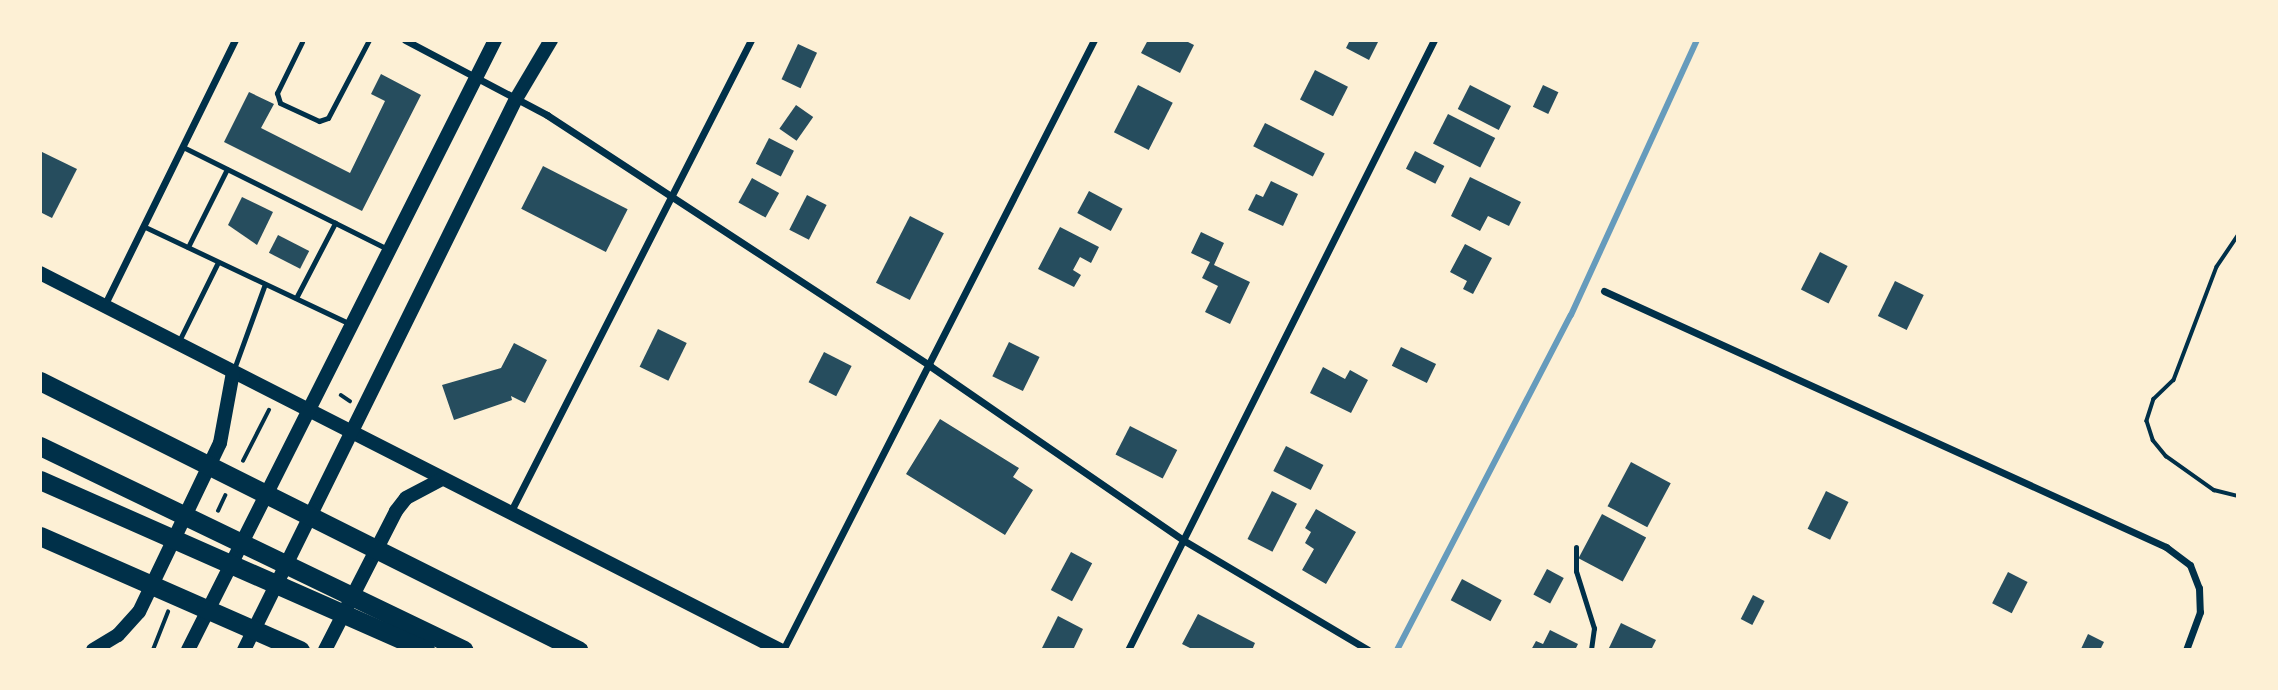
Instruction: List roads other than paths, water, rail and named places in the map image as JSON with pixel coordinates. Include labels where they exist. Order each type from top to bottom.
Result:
[{"type":"highway","points":[[40,381],[578,650]]},
{"type":"highway","points":[[40,446],[405,631],[425,650]]},
{"type":"highway","points":[[40,454],[119,486]]},
{"type":"highway","points":[[40,474],[109,507]]},
{"type":"highway","points":[[40,480],[405,631],[463,650]]},
{"type":"highway","points":[[40,536],[300,650]]},
{"type":"main road","points":[[188,650],[495,40]]},
{"type":"main road","points":[[244,650],[516,99],[551,40]]},
{"type":"main road","points":[[40,273],[509,514],[781,650]]},
{"type":"main road","points":[[93,650],[118,635],[139,612],[220,443],[233,372]]},
{"type":"main road","points":[[325,650],[396,511],[406,498],[442,479]]},
{"type":"street","points":[[104,306],[235,40]]},
{"type":"street","points":[[405,40],[516,99],[671,197],[930,366],[1183,540],[1367,650]]},
{"type":"street","points":[[509,514],[751,40]]},
{"type":"street","points":[[781,650],[930,366],[1094,40]]},
{"type":"street","points":[[1128,650],[1434,40]]},
{"type":"street","points":[[1604,291],[2166,547],[2190,565],[2199,588],[2200,612],[2186,650]]},
{"type":"lane","points":[[302,42],[277,93],[280,103],[319,121],[328,118],[369,40]]},
{"type":"lane","points":[[183,147],[388,249]]},
{"type":"lane","points":[[188,247],[227,169]]},
{"type":"lane","points":[[296,298],[335,223]]},
{"type":"lane","points":[[143,226],[350,324]]},
{"type":"lane","points":[[178,344],[218,262]]},
{"type":"lane","points":[[233,372],[265,284]]},
{"type":"lane","points":[[1576,547],[1576,571],[1594,628],[1591,650]]},
{"type":"waterway","points":[[1397,650],[1571,315],[1697,40]]}]
